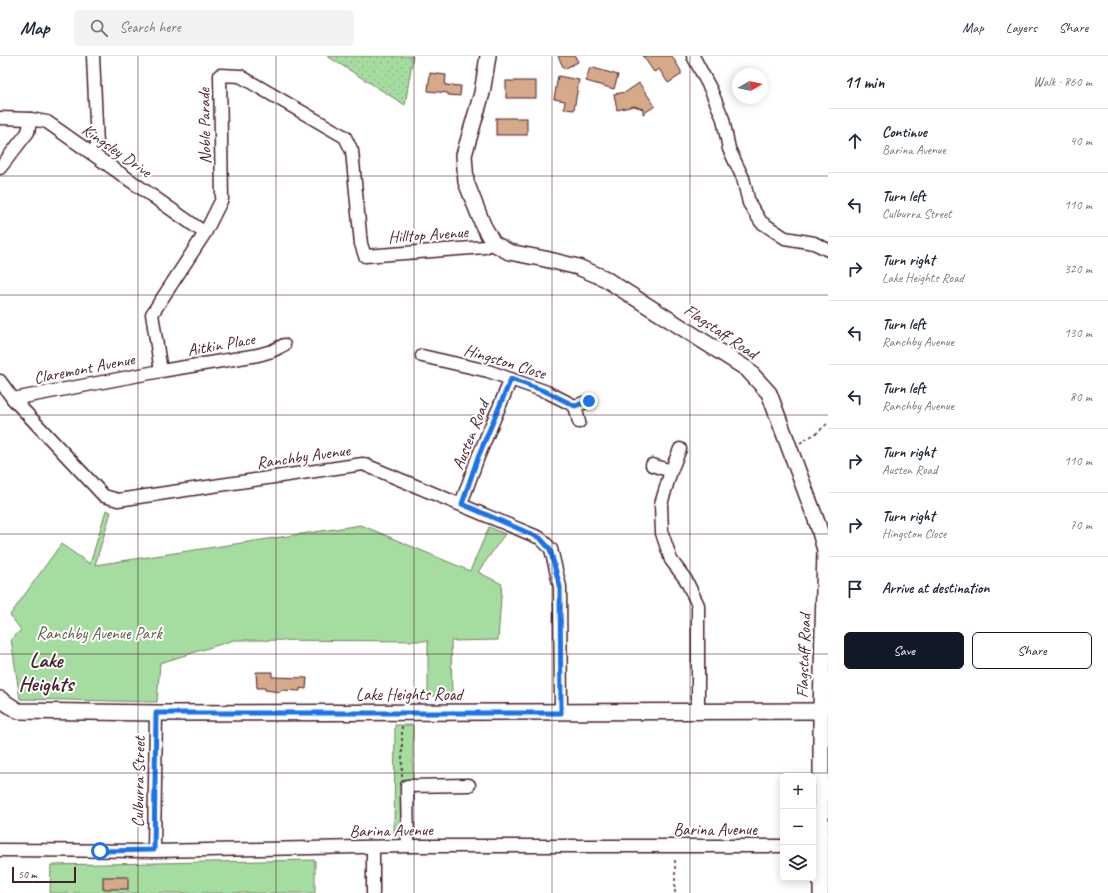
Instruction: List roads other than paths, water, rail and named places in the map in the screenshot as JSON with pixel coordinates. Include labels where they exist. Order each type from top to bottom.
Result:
[{"type":"main road","points":[[488,56],[482,93],[464,155],[466,182],[483,225],[492,243]]},
{"type":"main road","name":"Flagstaff Road","points":[[492,243],[509,252],[578,267],[604,278],[747,368],[769,393],[818,525],[825,550],[817,846],[821,893]]},
{"type":"main road","name":"Lake Heights Road","points":[[0,699],[18,711],[156,713],[561,713],[821,711]]},
{"type":"street","points":[[92,56],[97,145],[93,154]]},
{"type":"street","points":[[698,58],[722,119],[729,149],[743,178],[749,202],[761,222],[785,238],[814,243],[828,250]]},
{"type":"street","name":"Noble Parade","points":[[162,371],[152,314],[205,233],[222,199],[220,75],[240,76],[345,137],[352,151],[361,244],[365,256]]},
{"type":"street","name":"Kingsley Drive","points":[[0,118],[31,119],[47,122],[205,233]]},
{"type":"street","points":[[0,168],[28,132],[31,119]]},
{"type":"street","name":"Hilltop Avenue","points":[[365,256],[485,247],[492,243]]},
{"type":"street","name":"Aitkin Place","points":[[162,371],[258,355],[284,344]]},
{"type":"street","name":"Hingston Close","points":[[422,356],[488,371],[547,392],[575,406]]},
{"type":"street","name":"Claremont Avenue","points":[[13,399],[162,371]]},
{"type":"street","name":"Austen Road","points":[[462,504],[478,457],[511,379]]},
{"type":"street","name":"Ranchby Avenue","points":[[0,381],[13,399],[104,496],[118,500],[363,464],[462,504],[540,538],[550,549],[560,587],[561,713]]},
{"type":"street","points":[[579,422],[575,406],[589,401]]},
{"type":"street","points":[[680,449],[671,471],[661,504],[662,533],[671,560],[686,580],[698,605],[698,712]]},
{"type":"street","points":[[652,465],[671,471]]},
{"type":"street","name":"Culburra Street","points":[[154,850],[156,713]]},
{"type":"street","points":[[408,846],[407,786],[469,785]]},
{"type":"street","name":"Barina Avenue","points":[[0,850],[373,848],[408,846],[780,846]]},
{"type":"street","points":[[372,893],[373,848]]},
{"type":"district","name":"Lake Heights","points":[[46,672]]},
{"type":"park label","name":"Ranchby Avenue Park","points":[[99,633]]}]
